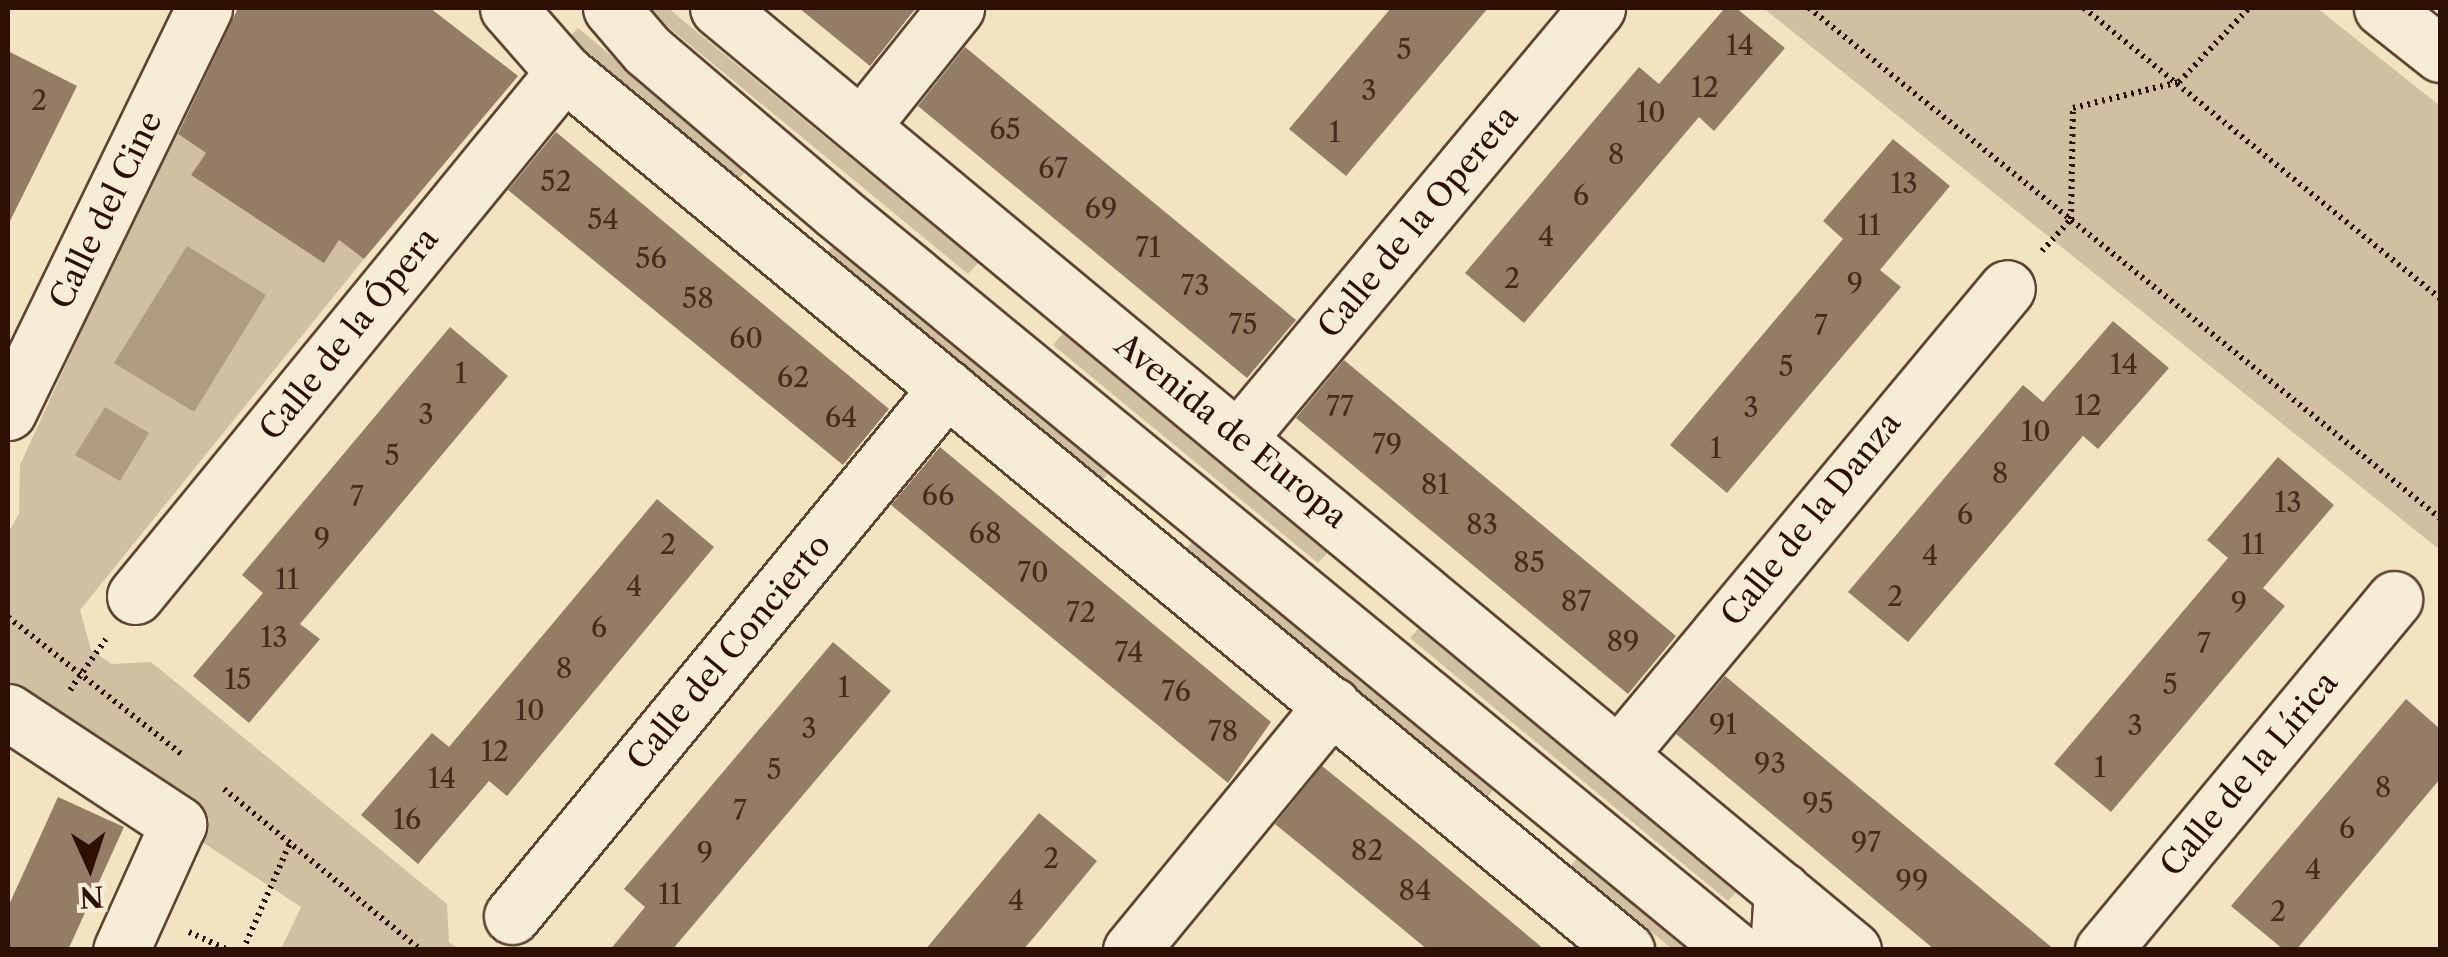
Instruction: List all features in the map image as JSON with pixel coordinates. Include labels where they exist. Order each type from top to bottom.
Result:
[{"type":"street","name":"Calle del Cine","points":[[8,412],[204,8]]},
{"type":"street","points":[[508,8],[564,72],[1491,831],[1626,950]]},
{"type":"street","points":[[578,8],[647,50],[1129,455],[1320,605],[1735,950]]},
{"type":"street","points":[[612,8],[647,50]]},
{"type":"street","name":"Avenida de Europa","points":[[718,8],[1455,614],[1853,950]]},
{"type":"street","points":[[863,124],[956,8]]},
{"type":"street","name":"Calle de la Opereta","points":[[1239,437],[1597,8]]},
{"type":"street","points":[[2382,8],[2440,54]]},
{"type":"street","name":"Calle de la Ópera","points":[[134,596],[564,72]]},
{"type":"street","points":[[744,217],[836,211]]},
{"type":"street","points":[[1006,248],[1006,351]]},
{"type":"street","name":"Calle de la Danza","points":[[1618,754],[2007,288]]},
{"type":"street","name":"Calle del Concierto","points":[[512,916],[947,388]]},
{"type":"street","points":[[1129,455],[1144,550]]},
{"type":"street","name":"Calle de la Lírica","points":[[2103,950],[2394,599]]},
{"type":"street","points":[[1320,605],[1455,614]]},
{"type":"street","points":[[1131,950],[1332,704]]},
{"type":"street","points":[[8,712],[178,824],[121,950]]},
{"type":"street","points":[[1491,831],[1594,832]]},
{"type":"street","points":[[1778,950],[1782,890]]},
{"type":"path","points":[[1810,8],[2440,518]]},
{"type":"path","points":[[2084,8],[2440,298]]},
{"type":"path","points":[[2007,288],[2071,219],[2073,108],[2179,82],[2249,8]]},
{"type":"path","points":[[243,950],[290,843]]},
{"type":"path","points":[[180,928],[228,950]]},
{"type":"shaded area","points":[[645,8],[668,8],[978,263],[968,274]]},
{"type":"shaded area","points":[[1763,8],[2317,8],[2440,106],[2440,550]]},
{"type":"shaded area","points":[[578,28],[748,169],[738,180],[568,39]]},
{"type":"shaded area","points":[[173,131],[206,153],[191,175],[324,262],[339,240],[364,259],[80,610],[91,650],[112,664],[151,662],[447,904],[449,942],[459,949],[281,949],[301,907],[196,838],[195,808],[8,682],[8,533],[19,514],[20,465]]},
{"type":"shaded area","points":[[838,241],[1112,468],[1103,480],[828,252]]},
{"type":"shaded area","points":[[187,246],[266,295],[194,412],[114,363]]},
{"type":"shaded area","points":[[1063,333],[1328,552],[1318,563],[1053,345]]},
{"type":"shaded area","points":[[105,407],[149,433],[120,481],[75,455]]},
{"type":"shaded area","points":[[1196,537],[1496,786],[1487,798],[1187,548]]},
{"type":"shaded area","points":[[1419,628],[1737,891],[1728,901],[1410,638]]},
{"type":"shaded area","points":[[1581,854],[1695,949],[1672,949],[1571,865]]},
{"type":"building","points":[[238,8],[430,8],[518,76],[364,259],[339,240],[324,263],[191,175],[206,153],[178,134]]},
{"type":"building","points":[[799,8],[916,8],[870,66]]},
{"type":"building","points":[[1391,8],[1488,8],[1346,176],[1289,129]]},
{"type":"building","points":[[1725,8],[1736,8],[1785,48],[1714,131],[1699,117],[1524,323],[1465,273],[1639,67],[1659,84]]},
{"type":"building","points":[[965,47],[1296,320],[1247,378],[918,106]]},
{"type":"building","points":[[8,51],[77,86],[8,225]]},
{"type":"building","points":[[556,132],[889,409],[843,465],[508,190]]},
{"type":"building","points":[[1893,139],[1950,186],[1880,270],[1901,287],[1727,493],[1670,445],[1843,239],[1823,221]]},
{"type":"building","points":[[2113,321],[2169,368],[2098,449],[2083,436],[1908,642],[1848,592],[2023,385],[2043,402]]},
{"type":"building","points":[[450,327],[508,376],[300,624],[320,639],[249,723],[193,676],[263,593],[242,575]]},
{"type":"building","points":[[1344,360],[1676,636],[1628,694],[1296,418]]},
{"type":"building","points":[[940,447],[1271,722],[1228,783],[891,505]]},
{"type":"building","points":[[2278,457],[2334,505],[2263,588],[2285,606],[2111,812],[2054,764],[2228,558],[2207,540]]},
{"type":"building","points":[[657,499],[714,547],[507,796],[489,781],[418,864],[361,815],[432,733],[449,747]]},
{"type":"building","points":[[833,642],[891,691],[672,950],[610,950],[645,907],[624,889]]},
{"type":"building","points":[[1725,676],[2055,950],[1935,950],[1676,734]]},
{"type":"building","points":[[2406,699],[2440,729],[2440,779],[2296,950],[2284,950],[2231,906]]},
{"type":"building","points":[[1322,766],[1545,950],[1428,950],[1275,824]]},
{"type":"building","points":[[58,797],[124,827],[68,950],[8,950],[8,907]]},
{"type":"building","points":[[1039,813],[1097,861],[1040,930],[1023,950],[925,950]]}]
